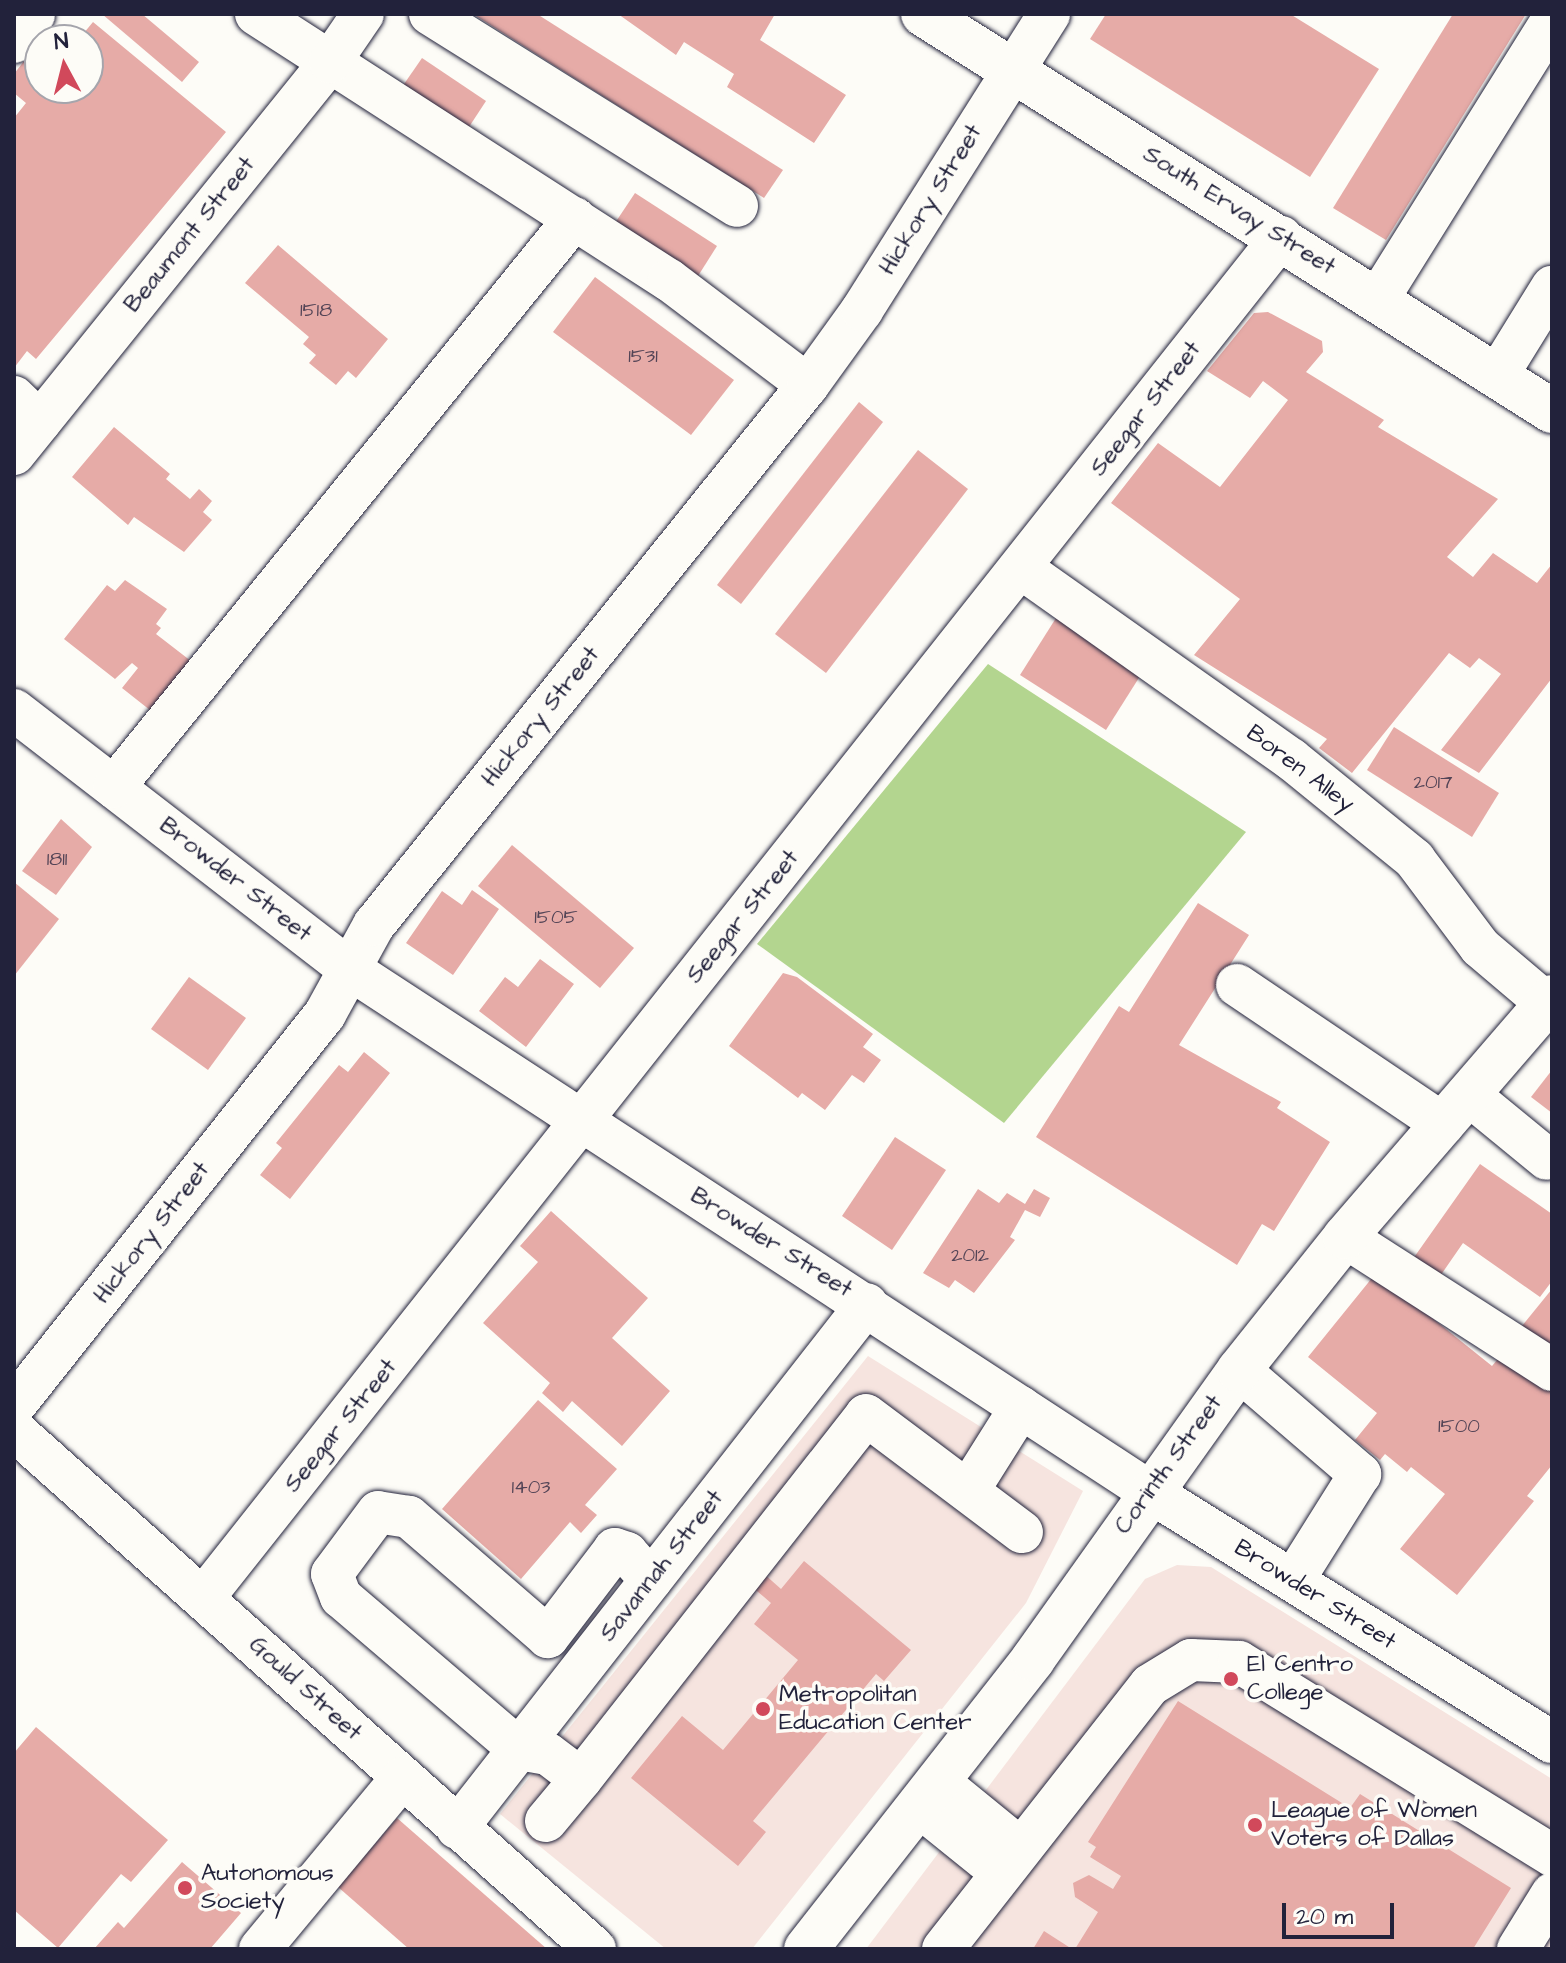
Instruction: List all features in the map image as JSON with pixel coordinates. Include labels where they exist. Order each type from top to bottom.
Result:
[{"type":"main road","name":"South Ervay Street","points":[[923,14],[1281,237],[1552,411]]},
{"type":"main road","name":"Corinth Street","points":[[806,1949],[930,1795],[1239,1370],[1345,1237],[1550,1003]]},
{"type":"street","points":[[14,42],[34,14]]},
{"type":"street","points":[[256,14],[669,280],[808,385]]},
{"type":"street","name":"Beaumont Street","points":[[14,454],[27,409],[330,62],[363,14]]},
{"type":"street","points":[[430,14],[737,206]]},
{"type":"street","name":"Hickory Street","points":[[14,1406],[325,1014],[374,925],[808,385],[1049,14]]},
{"type":"street","points":[[1378,299],[1552,21]]},
{"type":"street","points":[[114,787],[575,218]]},
{"type":"street","name":"Seegar Street","points":[[204,1597],[1281,237]]},
{"type":"street","points":[[1497,376],[1552,287]]},
{"type":"street","name":"Boren Alley","points":[[1021,568],[1291,759],[1414,859],[1480,947],[1550,1003]]},
{"type":"street","name":"Browder Street","points":[[14,710],[348,968],[579,1121],[867,1304],[1150,1492],[1552,1742]]},
{"type":"street","points":[[1237,985],[1547,1159]]},
{"type":"street","points":[[1345,1237],[1552,1370]]},
{"type":"street","name":"Savannah Street","points":[[457,1828],[867,1304]]},
{"type":"street","points":[[1239,1370],[1360,1474],[1293,1581]]},
{"type":"street","points":[[968,1491],[1021,1407]]},
{"type":"street","points":[[546,1821],[866,1415],[1022,1532]]},
{"type":"street","name":"Gould Street","points":[[14,1430],[595,1949]]},
{"type":"street","points":[[581,1779],[548,1754],[519,1749],[341,1597],[332,1574],[378,1512],[409,1517],[548,1637],[615,1549],[627,1553],[651,1580]]},
{"type":"street","points":[[943,1949],[1150,1685],[1191,1660],[1215,1657],[1239,1662],[1552,1855]]},
{"type":"street","points":[[275,1943],[402,1778]]},
{"type":"street","points":[[930,1795],[1012,1861]]},
{"type":"street","points":[[1518,1949],[1552,1894]]},
{"type":"shaded area","name":"Metropolitan Education Center","points":[[868,1356],[1083,1491],[1026,1603],[752,1949],[666,1949],[500,1814]]},
{"type":"shaded area","name":"El Centro College","points":[[1177,1565],[1211,1567],[1552,1779],[1552,1949],[866,1949],[1145,1579]]},
{"type":"green space","points":[[988,664],[1246,832],[1004,1123],[757,944]]},
{"type":"building","points":[[102,14],[142,14],[199,62],[182,82]]},
{"type":"building","points":[[473,14],[537,14],[783,170],[764,198]]},
{"type":"building","points":[[618,14],[775,14],[760,40],[846,95],[814,143],[727,87],[734,74],[684,42],[676,55]]},
{"type":"building","points":[[1106,14],[1290,14],[1379,69],[1310,177],[1090,39]]},
{"type":"building","points":[[1453,14],[1526,14],[1386,240],[1333,208]]},
{"type":"building","points":[[104,31],[226,132],[36,359],[27,351],[14,368],[14,118],[25,104],[104,104]]},
{"type":"building","points":[[422,58],[486,101],[467,130],[402,87]]},
{"type":"building","points":[[24,61],[24,101],[14,93],[14,74]]},
{"type":"building","points":[[635,193],[717,246],[698,276],[615,223]]},
{"type":"building","points":[[278,245],[388,339],[356,378],[348,371],[336,385],[309,363],[316,355],[303,344],[309,337],[245,283]]},
{"type":"building","points":[[595,277],[734,380],[691,435],[553,332]]},
{"type":"building","points":[[1268,312],[1322,341],[1323,352],[1306,372],[1384,420],[1378,427],[1498,499],[1447,557],[1473,577],[1493,553],[1537,583],[1552,564],[1552,678],[1479,773],[1441,750],[1501,674],[1479,658],[1470,668],[1449,653],[1352,773],[1319,748],[1327,739],[1194,655],[1240,599],[1111,503],[1158,443],[1220,487],[1288,400],[1263,381],[1250,398],[1207,371],[1254,313]]},
{"type":"building","points":[[859,402],[883,422],[741,604],[717,585]]},
{"type":"building","points":[[114,427],[170,474],[166,479],[190,499],[199,489],[212,501],[203,512],[212,520],[184,552],[134,517],[128,525],[72,477]]},
{"type":"building","points":[[918,450],[968,489],[826,673],[775,634]]},
{"type":"building","points":[[125,580],[167,609],[156,624],[161,628],[156,634],[200,668],[160,718],[122,688],[138,668],[132,663],[115,679],[64,639],[107,585],[115,591]]},
{"type":"building","points":[[1056,618],[1142,673],[1106,730],[1020,675]]},
{"type":"building","points":[[1394,727],[1499,793],[1472,837],[1367,770]]},
{"type":"building","points":[[61,819],[92,847],[56,895],[22,871]]},
{"type":"building","points":[[512,845],[634,948],[600,988],[478,886]]},
{"type":"building","points":[[14,882],[59,919],[14,976]]},
{"type":"building","points":[[472,890],[499,909],[453,975],[406,943],[442,891],[462,905]]},
{"type":"building","points":[[1198,903],[1249,935],[1179,1045],[1281,1102],[1277,1108],[1330,1142],[1274,1231],[1262,1224],[1237,1265],[1036,1137],[1119,1006],[1129,1012]]},
{"type":"building","points":[[540,959],[574,984],[526,1047],[479,1011],[505,977],[518,987]]},
{"type":"building","points":[[783,973],[797,977],[873,1034],[863,1047],[881,1060],[864,1083],[852,1075],[825,1110],[802,1093],[798,1098],[729,1046]]},
{"type":"building","points":[[189,977],[246,1018],[208,1070],[151,1029]]},
{"type":"building","points":[[364,1052],[390,1073],[290,1199],[260,1175],[282,1148],[276,1143],[339,1065],[348,1072]]},
{"type":"building","points":[[1552,1070],[1552,1113],[1531,1097]]},
{"type":"building","points":[[895,1137],[946,1170],[892,1250],[842,1216]]},
{"type":"building","points":[[1480,1164],[1552,1214],[1552,1281],[1540,1297],[1463,1243],[1436,1282],[1410,1263]]},
{"type":"building","points":[[978,1189],[999,1203],[1007,1193],[1025,1204],[1034,1189],[1050,1198],[1040,1217],[1025,1210],[1010,1237],[1015,1240],[974,1293],[955,1280],[949,1288],[923,1273]]},
{"type":"building","points":[[551,1211],[648,1298],[612,1338],[670,1391],[622,1446],[572,1401],[563,1412],[542,1393],[550,1383],[483,1323],[538,1262],[520,1246]]},
{"type":"building","points":[[1376,1273],[1492,1366],[1503,1353],[1552,1392],[1552,1465],[1527,1496],[1534,1501],[1457,1595],[1400,1549],[1445,1494],[1411,1467],[1407,1472],[1385,1454],[1380,1460],[1355,1440],[1377,1413],[1308,1357]]},
{"type":"building","points":[[1552,1289],[1552,1350],[1522,1326]]},
{"type":"building","points":[[538,1400],[617,1469],[585,1505],[597,1515],[581,1533],[570,1522],[521,1579],[442,1509]]},
{"type":"building","points":[[804,1561],[911,1650],[884,1681],[876,1674],[753,1821],[766,1832],[738,1866],[631,1778],[682,1716],[723,1750],[798,1660],[754,1624],[771,1603],[751,1586],[763,1573],[781,1589]]},
{"type":"building","name":"League of Women Voters of Dallas","points":[[1178,1701],[1350,1808],[1360,1794],[1511,1888],[1473,1949],[1075,1949],[1098,1912],[1075,1897],[1073,1883],[1089,1875],[1113,1889],[1121,1876],[1090,1857],[1096,1847],[1088,1842]]},
{"type":"building","points":[[36,1727],[168,1840],[131,1882],[121,1874],[58,1948],[14,1910],[14,1753]]},
{"type":"building","points":[[397,1818],[547,1949],[409,1949],[338,1887]]},
{"type":"building","name":"Autonomous Society","points":[[182,1862],[241,1913],[210,1949],[94,1949],[118,1922],[124,1928]]},
{"type":"building","points":[[1044,1931],[1072,1949],[1033,1949]]},
{"type":"place","name":"El Centro College","points":[[1231,1679]]},
{"type":"place","name":"Metropolitan Education Center","points":[[763,1709]]},
{"type":"place","name":"League of Women Voters of Dallas","points":[[1255,1825]]},
{"type":"place","name":"Autonomous Society","points":[[185,1888]]}]
